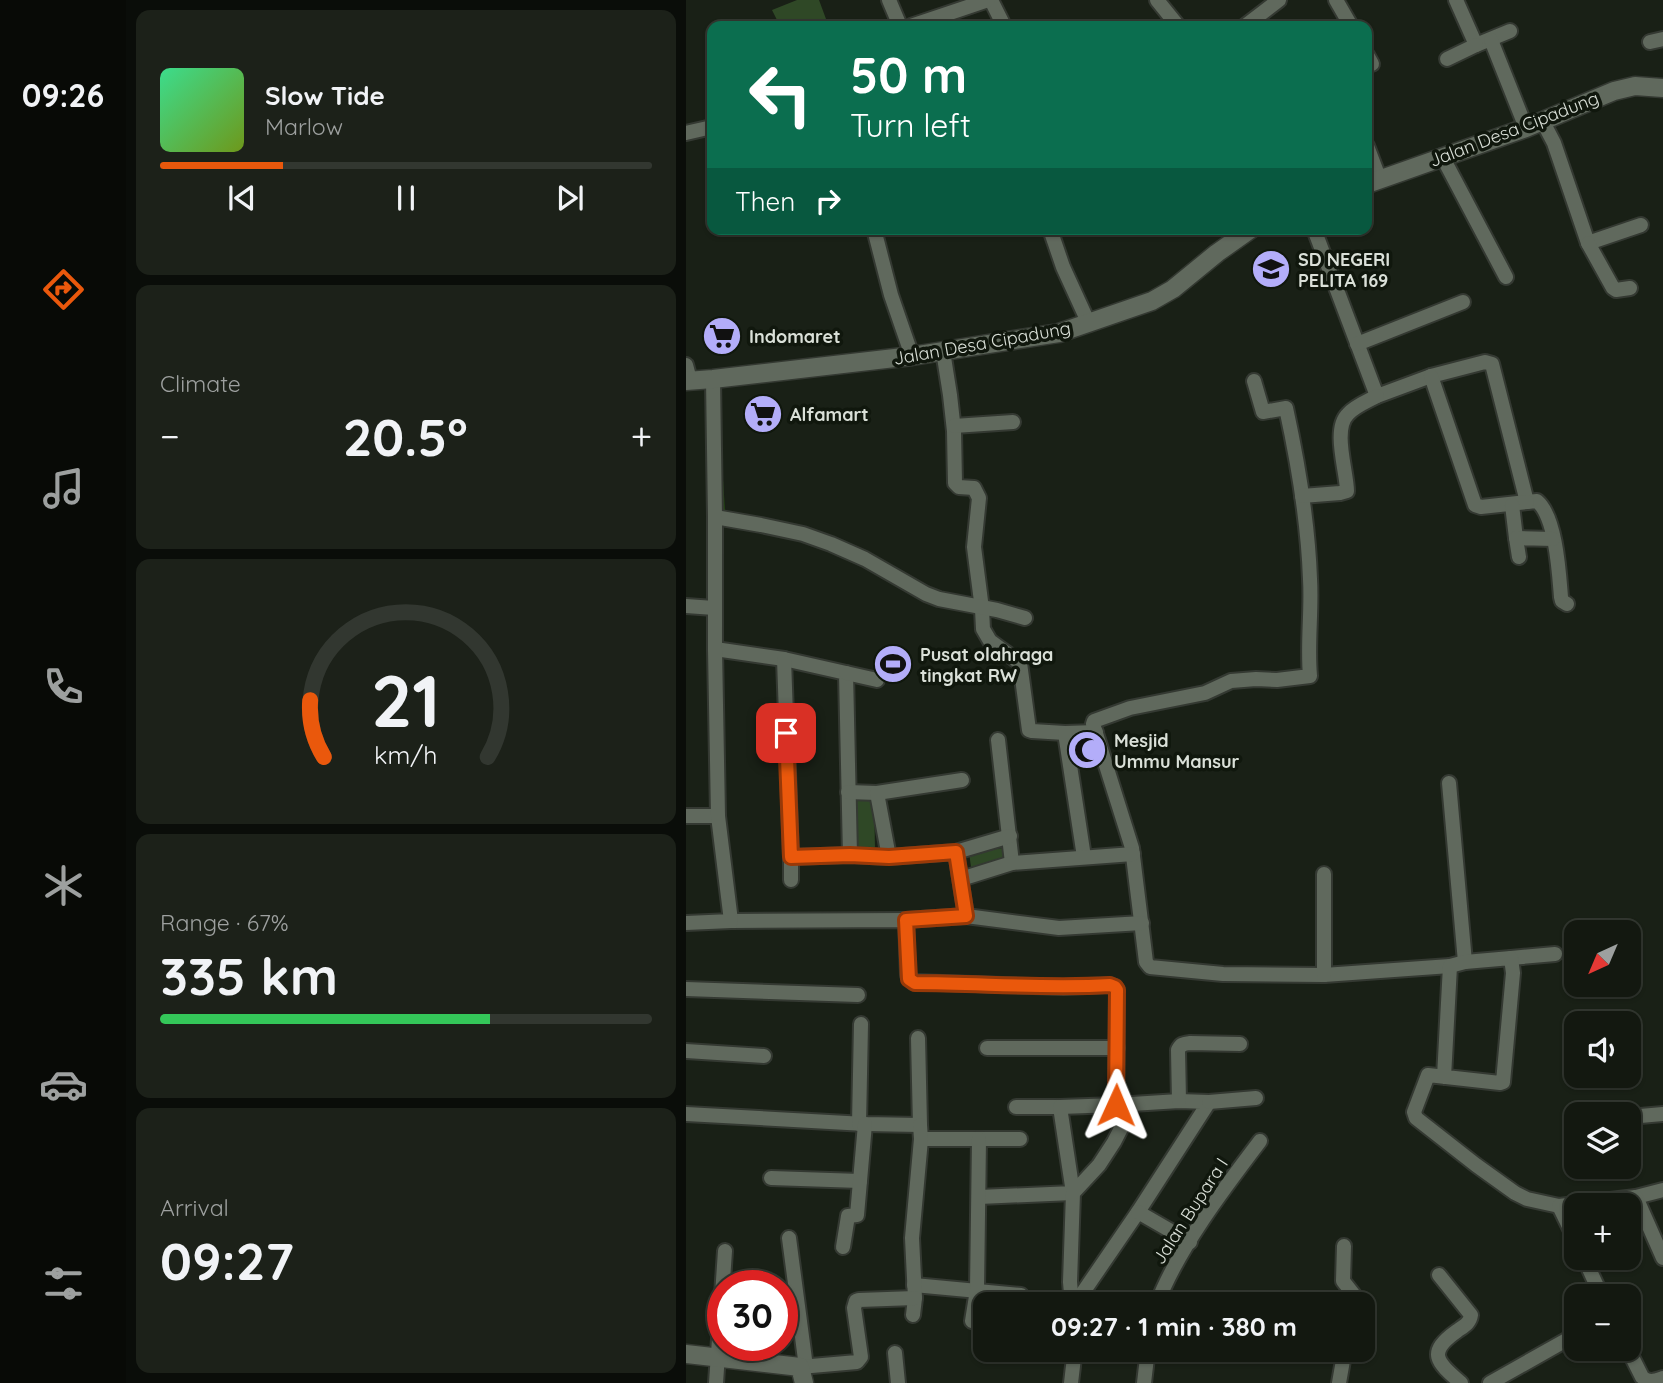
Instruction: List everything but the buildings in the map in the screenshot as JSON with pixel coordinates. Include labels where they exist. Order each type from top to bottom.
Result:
[{"type":"street","points":[[890,0],[898,21]]},
{"type":"street","points":[[926,21],[990,0],[1001,21]]},
{"type":"street","points":[[1157,0],[1174,21]]},
{"type":"street","points":[[1252,21],[1279,0]]},
{"type":"street","points":[[1336,0],[1348,21]]},
{"type":"street","points":[[1456,0],[1475,45]]},
{"type":"street","points":[[1447,59],[1510,31]]},
{"type":"street","points":[[1490,40],[1525,128]]},
{"type":"street","name":"Jalan Desa Cipadung","points":[[1373,182],[1525,128],[1624,88],[1663,88]]},
{"type":"street","points":[[1543,121],[1554,143],[1588,243],[1612,288],[1630,288]]},
{"type":"street","points":[[686,133],[707,128]]},
{"type":"street","points":[[1442,156],[1506,276]]},
{"type":"street","points":[[1588,243],[1642,225]]},
{"type":"street","points":[[876,235],[891,295],[912,356]]},
{"type":"street","points":[[1052,235],[1063,268],[1089,324]]},
{"type":"street","name":"Jalan Desa Cipadung","points":[[687,375],[713,379],[912,356],[1059,333],[1152,301],[1173,289],[1242,235]]},
{"type":"street","points":[[1316,235],[1377,396]]},
{"type":"street","points":[[1357,344],[1463,302]]},
{"type":"street","points":[[943,351],[954,426],[955,483],[959,487],[974,488],[979,498],[974,547],[983,629],[997,647],[1018,660],[1021,665],[1029,730],[1096,732]]},
{"type":"street","points":[[1302,496],[1348,491],[1342,450],[1342,425],[1347,414],[1377,396],[1431,376],[1485,362],[1492,364],[1528,502]]},
{"type":"street","points":[[1431,376],[1475,505],[1481,507],[1537,501],[1545,509],[1559,568],[1561,597],[1567,604]]},
{"type":"street","points":[[713,379],[714,608],[719,816],[731,921]]},
{"type":"street","points":[[1254,381],[1263,412],[1286,408],[1297,459],[1310,579],[1310,676],[1231,681],[1205,693],[1162,701],[1094,721],[1133,854],[1146,962],[1150,967],[1223,974],[1324,975],[1555,954]]},
{"type":"street","points":[[954,426],[1013,422]]},
{"type":"street","points":[[1512,505],[1519,557]]},
{"type":"street","points":[[715,517],[782,529],[831,544],[939,599],[1025,618]]},
{"type":"street","points":[[1516,538],[1553,539]]},
{"type":"street","points":[[686,606],[714,608]]},
{"type":"street","points":[[715,649],[784,659],[877,680]]},
{"type":"street","points":[[784,659],[791,880]]},
{"type":"street","points":[[846,673],[850,855]]},
{"type":"street","points":[[1065,733],[1084,857]]},
{"type":"street","points":[[998,740],[1012,863]]},
{"type":"street","points":[[848,792],[877,793],[962,780]]},
{"type":"street","points":[[1444,1077],[1458,964],[1449,783]]},
{"type":"street","points":[[877,793],[889,857]]},
{"type":"street","points":[[686,816],[719,816]]},
{"type":"street","points":[[791,857],[889,857],[956,852],[1010,836]]},
{"type":"street","points":[[956,852],[966,916]]},
{"type":"street","points":[[961,879],[1012,863],[1133,854]]},
{"type":"street","points":[[1324,874],[1324,975]]},
{"type":"street","points":[[686,923],[906,920],[966,916],[1059,928],[1142,923]]},
{"type":"street","points":[[906,920],[908,975],[915,983],[1115,987],[1116,1105]]},
{"type":"street","points":[[1511,958],[1513,973],[1503,1082],[1430,1074],[1426,1076],[1414,1112],[1418,1121],[1515,1193],[1527,1199],[1564,1205]]},
{"type":"street","points":[[686,989],[858,995]]},
{"type":"street","points":[[843,1247],[848,1216],[857,1216],[860,1181],[861,1024]]},
{"type":"street","points":[[913,1315],[912,1238],[920,1132],[919,1038]]},
{"type":"street","points":[[1179,1101],[1178,1050],[1182,1044],[1240,1044]]},
{"type":"street","points":[[987,1048],[1117,1048]]},
{"type":"street","points":[[686,1051],[764,1056]]},
{"type":"street","points":[[1016,1107],[1133,1105],[1256,1098]]},
{"type":"street","points":[[1081,1292],[1138,1212],[1209,1102]]},
{"type":"street","points":[[979,1197],[1073,1193],[1099,1166],[1133,1105]]},
{"type":"street","points":[[1060,1107],[1073,1193],[1071,1292]]},
{"type":"street","points":[[686,1114],[862,1124],[979,1139],[1020,1139]]},
{"type":"street","points":[[1641,1116],[1663,1114]]},
{"type":"street","points":[[972,1321],[977,1290],[979,1139]]},
{"type":"street","name":"Jalan Bupara I","points":[[1163,1292],[1190,1242],[1260,1141]]},
{"type":"street","points":[[771,1178],[860,1181]]},
{"type":"street","points":[[1641,1195],[1663,1190]]},
{"type":"street","points":[[1559,1206],[1564,1216]]},
{"type":"street","points":[[1641,1207],[1663,1258]]},
{"type":"street","points":[[1138,1212],[1190,1242]]},
{"type":"street","points":[[789,1238],[803,1372]]},
{"type":"street","points":[[1344,1246],[1343,1278],[1351,1292]]},
{"type":"street","points":[[724,1270],[725,1251]]},
{"type":"street","points":[[1439,1275],[1471,1315],[1470,1321],[1441,1344],[1438,1350],[1439,1360],[1444,1368],[1461,1383]]},
{"type":"street","points":[[735,1361],[803,1372],[857,1362],[861,1357],[854,1308],[856,1301],[914,1292],[992,1292]]},
{"type":"street","points":[[1490,1383],[1564,1341]]},
{"type":"street","points":[[895,1353],[898,1383]]},
{"type":"street","points":[[686,1354],[707,1357]]},
{"type":"street","points":[[716,1383],[717,1361]]},
{"type":"street","points":[[1634,1361],[1645,1380],[1652,1382],[1663,1378]]},
{"type":"street","points":[[1071,1383],[1073,1362]]},
{"type":"street","points":[[1144,1383],[1146,1362]]},
{"type":"street","points":[[1339,1383],[1343,1362]]},
{"type":"green space","points":[[797,0],[819,0],[826,19],[778,21],[772,10]]},
{"type":"green space","name":"Pusat olahraga tingkat RW","points":[[888,652],[901,654],[898,676],[885,674]]},
{"type":"green space","points":[[855,799],[874,799],[875,849],[856,849]]},
{"type":"green space","points":[[1003,848],[1005,862],[971,867],[969,852]]},
{"type":"waterway","points":[[721,482],[723,515]]},
{"type":"place","name":"SD NEGERI PELITA 169","points":[[1271,269]]},
{"type":"place","name":"Indomaret","points":[[722,336]]},
{"type":"place","name":"Alfamart","points":[[763,414]]},
{"type":"place","name":"Pusat olahraga tingkat RW","points":[[893,664]]},
{"type":"place","name":"Mesjid Ummu Mansur","points":[[1087,750]]},
{"type":"route","points":[[786,733],[791,857],[889,857],[956,852],[966,916],[906,920],[909,979],[915,983],[1115,987],[1116,1105]]}]
